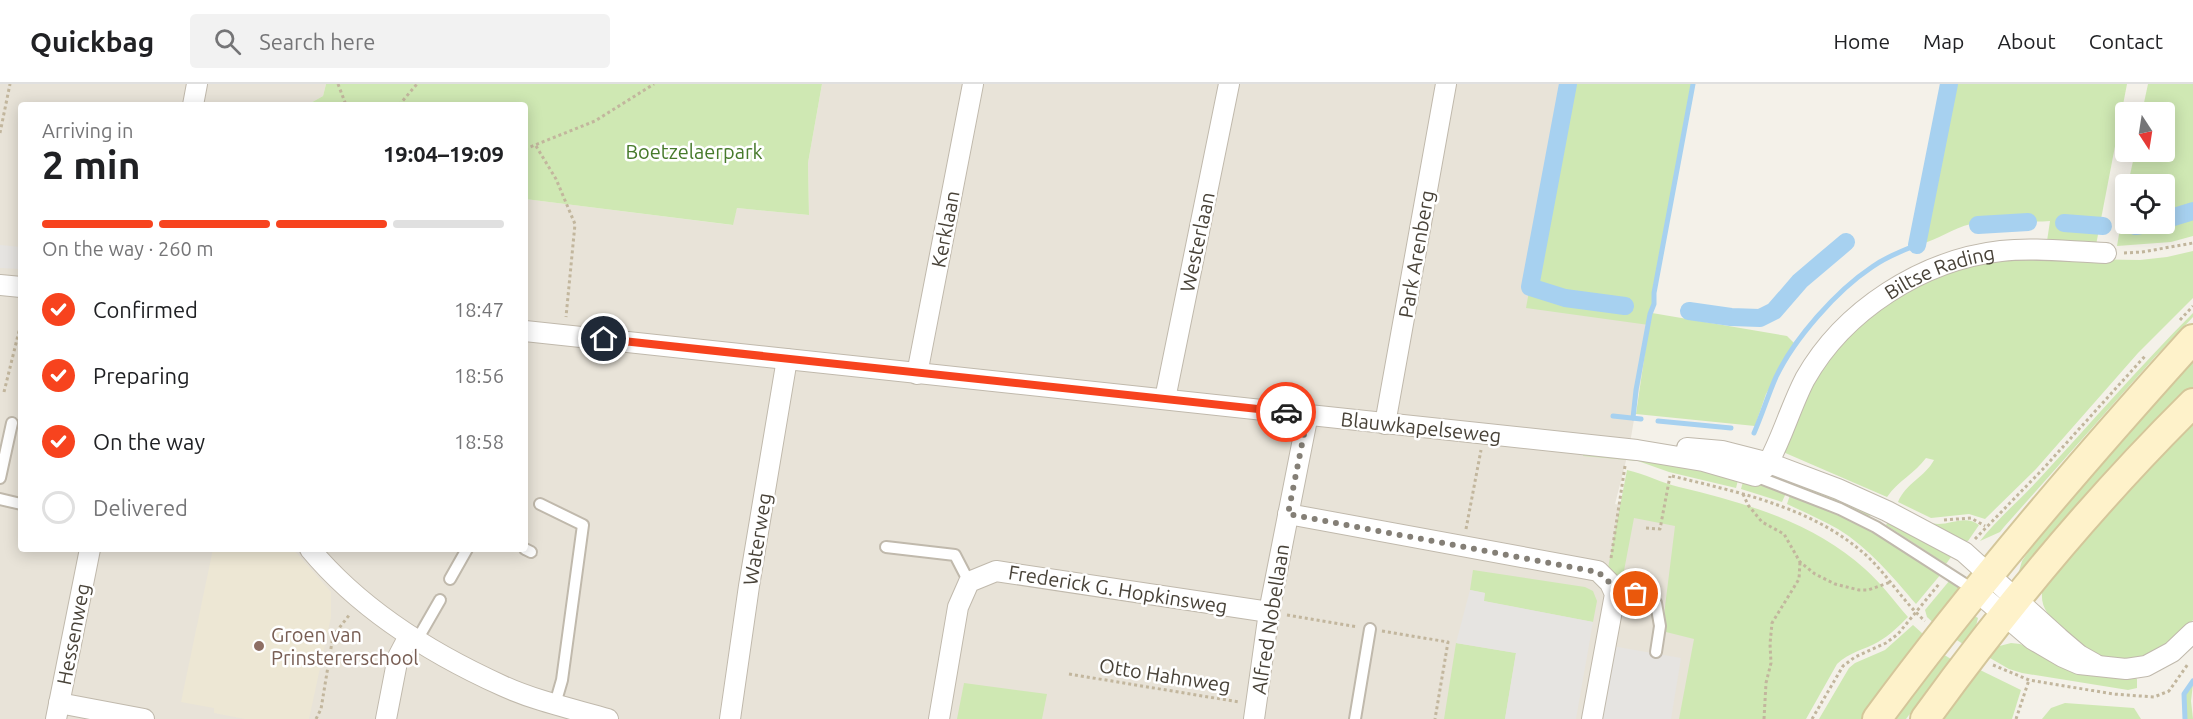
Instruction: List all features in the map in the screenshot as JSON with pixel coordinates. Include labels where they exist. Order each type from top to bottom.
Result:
[{"type":"main road","points":[[1877,719],[1940,633],[2097,446],[2185,331]]},
{"type":"main road","points":[[1925,719],[1967,663],[2110,489],[2193,403]]},
{"type":"street","points":[[194,102],[197,84]]},
{"type":"street","name":"Kerklaan","points":[[917,374],[973,84]]},
{"type":"street","name":"Westerlaan","points":[[1165,399],[1229,84]]},
{"type":"street","name":"Park Arenberg","points":[[1385,424],[1446,84]]},
{"type":"street","name":"Biltse Rading","points":[[1766,464],[1805,379],[1824,350],[1849,323],[1883,296],[1940,265],[1964,258],[2002,251],[2106,253]]},
{"type":"street","points":[[0,285],[18,287]]},
{"type":"street","name":"Blauwkapelseweg","points":[[528,331],[1308,414],[1632,456],[1678,447],[1722,451],[1838,489],[1887,511],[1964,552],[1983,583],[2011,609],[2032,639],[2079,664],[2126,669],[2146,666],[2172,652],[2193,632]]},
{"type":"street","name":"Waterweg","points":[[730,719],[749,586],[787,359]]},
{"type":"street","name":"Alfred Nobellaan","points":[[1255,712],[1269,612],[1308,414]]},
{"type":"street","points":[[1288,514],[1598,572],[1611,587],[1592,719]]},
{"type":"street","name":"Hessenweg","points":[[58,711],[89,552]]},
{"type":"street","points":[[313,552],[345,588],[413,638],[504,686],[608,719]]},
{"type":"street","name":"Frederick G. Hopkinsweg","points":[[969,582],[996,571],[1269,612]]},
{"type":"street","points":[[939,719],[958,607],[969,582]]},
{"type":"street","points":[[386,719],[398,657],[413,638]]},
{"type":"street","points":[[58,711],[144,719]]},
{"type":"lane","points":[[0,478],[12,423]]},
{"type":"lane","points":[[0,500],[18,503]]},
{"type":"lane","points":[[540,504],[583,525],[562,680],[555,704]]},
{"type":"lane","points":[[886,547],[955,555],[969,582]]},
{"type":"lane","points":[[450,579],[465,552]]},
{"type":"lane","points":[[1611,587],[1656,603],[1660,626],[1656,652]]},
{"type":"lane","points":[[413,638],[440,600]]},
{"type":"lane","points":[[1355,719],[1370,629]]},
{"type":"path","points":[[0,133],[10,84]]},
{"type":"path","points":[[338,84],[345,102]]},
{"type":"path","points":[[402,102],[417,84]]},
{"type":"path","points":[[528,148],[595,121],[654,84]]},
{"type":"path","points":[[536,146],[556,179],[575,224],[563,335]]},
{"type":"path","points":[[2106,253],[2142,252],[2193,243]]},
{"type":"path","points":[[2185,331],[2193,306]]},
{"type":"path","points":[[4,392],[18,335]]},
{"type":"path","points":[[1985,526],[2042,470],[2146,355]]},
{"type":"path","points":[[1463,546],[1482,446]]},
{"type":"path","points":[[1611,587],[1632,456]]},
{"type":"path","points":[[1646,528],[1660,529],[1670,476]]},
{"type":"path","points":[[1743,494],[1748,506],[1762,522],[1784,534],[1800,562],[1815,574],[1835,584],[1859,591],[1891,582]]},
{"type":"path","points":[[1783,507],[1841,536],[1860,550],[1891,582],[1916,613],[1898,634],[1886,643],[1855,657],[1843,666],[1812,719]]},
{"type":"path","points":[[1764,719],[1766,682],[1771,663],[1772,624],[1799,579],[1800,562]]},
{"type":"path","points":[[316,719],[321,709],[333,636],[361,600]]},
{"type":"path","points":[[1435,719],[1448,642]]},
{"type":"path","name":"Otto Hahnweg","points":[[1069,674],[1255,712]]},
{"type":"path","points":[[2016,719],[2030,680]]},
{"type":"shaded area","points":[[0,84],[326,84],[323,96],[312,102],[18,102],[18,552],[528,552],[528,199],[732,225],[737,208],[809,215],[808,163],[822,84],[1568,84],[1650,325],[1629,449],[1615,504],[1775,542],[1780,719],[0,719]]},
{"type":"shaded area","points":[[0,245],[18,247],[18,269],[0,268]]},
{"type":"shaded area","name":"Groen van Prinstererschool","points":[[212,552],[296,552],[331,592],[331,617],[309,719],[245,719],[214,713],[214,708],[181,702]]},
{"type":"shaded area","points":[[1470,590],[1485,593],[1484,601],[1593,622],[1576,719],[1505,719],[1516,653],[1456,643]]},
{"type":"shaded area","points":[[1612,646],[1681,658],[1671,719],[1599,719]]},
{"type":"green space","name":"Boetzelaerpark","points":[[326,84],[822,84],[808,163],[809,215],[737,208],[733,225],[528,199],[528,102],[312,102],[323,96]]},
{"type":"green space","points":[[1566,84],[1693,84],[1652,313],[1787,336],[1795,344],[1766,394],[1755,426],[1636,414],[1649,325],[1526,308]]},
{"type":"green space","points":[[1949,84],[2127,84],[2124,102],[2115,102],[2115,146],[2096,245],[2047,241],[2050,221],[1991,221],[1971,224],[1920,244]]},
{"type":"green space","points":[[2148,84],[2193,84],[2193,236],[2171,242],[2117,246],[2119,234],[2175,234],[2175,174],[2130,174],[2133,162],[2175,162],[2175,102],[2144,102]]},
{"type":"green space","points":[[2193,251],[2193,298],[2138,353],[2036,469],[1985,519],[1969,514],[1931,518],[1898,502],[1901,495],[1934,460],[1926,458],[1887,497],[1783,452],[1787,435],[1828,354],[1886,302],[1941,273],[2010,258],[2140,260]]},
{"type":"green space","points":[[2193,313],[2193,317],[2000,532],[1980,541],[2154,353]]},
{"type":"green space","points":[[2193,350],[2193,394],[2017,578],[2022,561],[2037,539],[2133,428]]},
{"type":"green space","points":[[2193,410],[2193,620],[2173,640],[2149,654],[2122,660],[2090,656],[2047,613],[2042,596],[2044,581]]},
{"type":"green space","points":[[1583,452],[1685,462],[1739,476],[1736,488],[1669,472],[1638,461],[1583,456]]},
{"type":"green space","points":[[1627,470],[1754,508],[1801,527],[1845,553],[1865,569],[1908,617],[1873,645],[1846,657],[1837,664],[1806,719],[1679,719],[1694,639],[1662,631],[1675,526],[1634,518],[1623,576],[1607,573]]},
{"type":"green space","points":[[1744,478],[1786,493],[1782,502],[1741,489]]},
{"type":"green space","points":[[1797,479],[1874,514],[1869,516],[1794,485]]},
{"type":"green space","points":[[1790,495],[1862,524],[1941,574],[1916,604],[1860,545],[1832,526],[1787,504]]},
{"type":"green space","points":[[1890,519],[1951,557],[1946,564],[1886,525]]},
{"type":"green space","points":[[1923,520],[1938,524],[1969,521],[1979,525],[1968,541],[1963,541]]},
{"type":"green space","points":[[1473,570],[1585,587],[1593,591],[1597,601],[1593,622],[1483,601],[1485,593],[1470,590]]},
{"type":"green space","points":[[1950,580],[1965,590],[1938,627],[1927,617],[1925,610]]},
{"type":"green space","points":[[1973,615],[1978,618],[1976,626],[1963,644],[1949,635]]},
{"type":"green space","points":[[1913,625],[1923,634],[1920,637],[1926,642],[1870,719],[1819,719],[1849,668],[1885,650]]},
{"type":"green space","points":[[1456,643],[1516,653],[1505,719],[1444,719]]},
{"type":"green space","points":[[2011,643],[2020,644],[2040,653],[2132,675],[2137,679],[2137,688],[2128,690],[2022,673],[2009,669],[1983,654],[1992,648]]},
{"type":"green space","points":[[1936,650],[1951,659],[1906,719],[1887,719]]},
{"type":"green space","points":[[1978,669],[2021,690],[2012,719],[1935,719]]},
{"type":"green space","points":[[964,683],[1047,694],[1042,719],[957,719]]},
{"type":"green space","points":[[2193,684],[2191,701],[2193,719],[2185,719],[2185,695]]},
{"type":"green space","points":[[2065,703],[2134,708],[2141,719],[2042,719],[2051,708]]},
{"type":"waterway","points":[[1568,84],[1530,287],[1565,298],[1625,306]]},
{"type":"waterway","points":[[1633,418],[1636,390],[1650,314],[1654,304],[1654,293],[1693,84]]},
{"type":"waterway","points":[[1917,245],[1949,84]]},
{"type":"waterway","points":[[2175,217],[2193,211]]},
{"type":"waterway","points":[[1978,225],[2028,222]]},
{"type":"waterway","points":[[2064,223],[2103,226]]},
{"type":"waterway","points":[[1689,311],[1731,317],[1760,318],[1774,311],[1800,281],[1846,242]]},
{"type":"waterway","points":[[1754,433],[1784,362],[1817,317],[1858,277],[1888,257],[1917,245]]},
{"type":"waterway","points":[[1613,416],[1641,419]]},
{"type":"waterway","points":[[1658,421],[1731,428]]},
{"type":"waterway","points":[[2185,719],[2184,694],[2193,681]]},
{"type":"way so far","points":[[1286,412],[1308,414],[1288,514],[1598,572],[1610,583],[1615,594],[1636,594]]},
{"type":"place","name":"Groen van Prinstererschool","points":[[259,646]]},
{"type":"route","points":[[604,339],[1286,412]]}]
